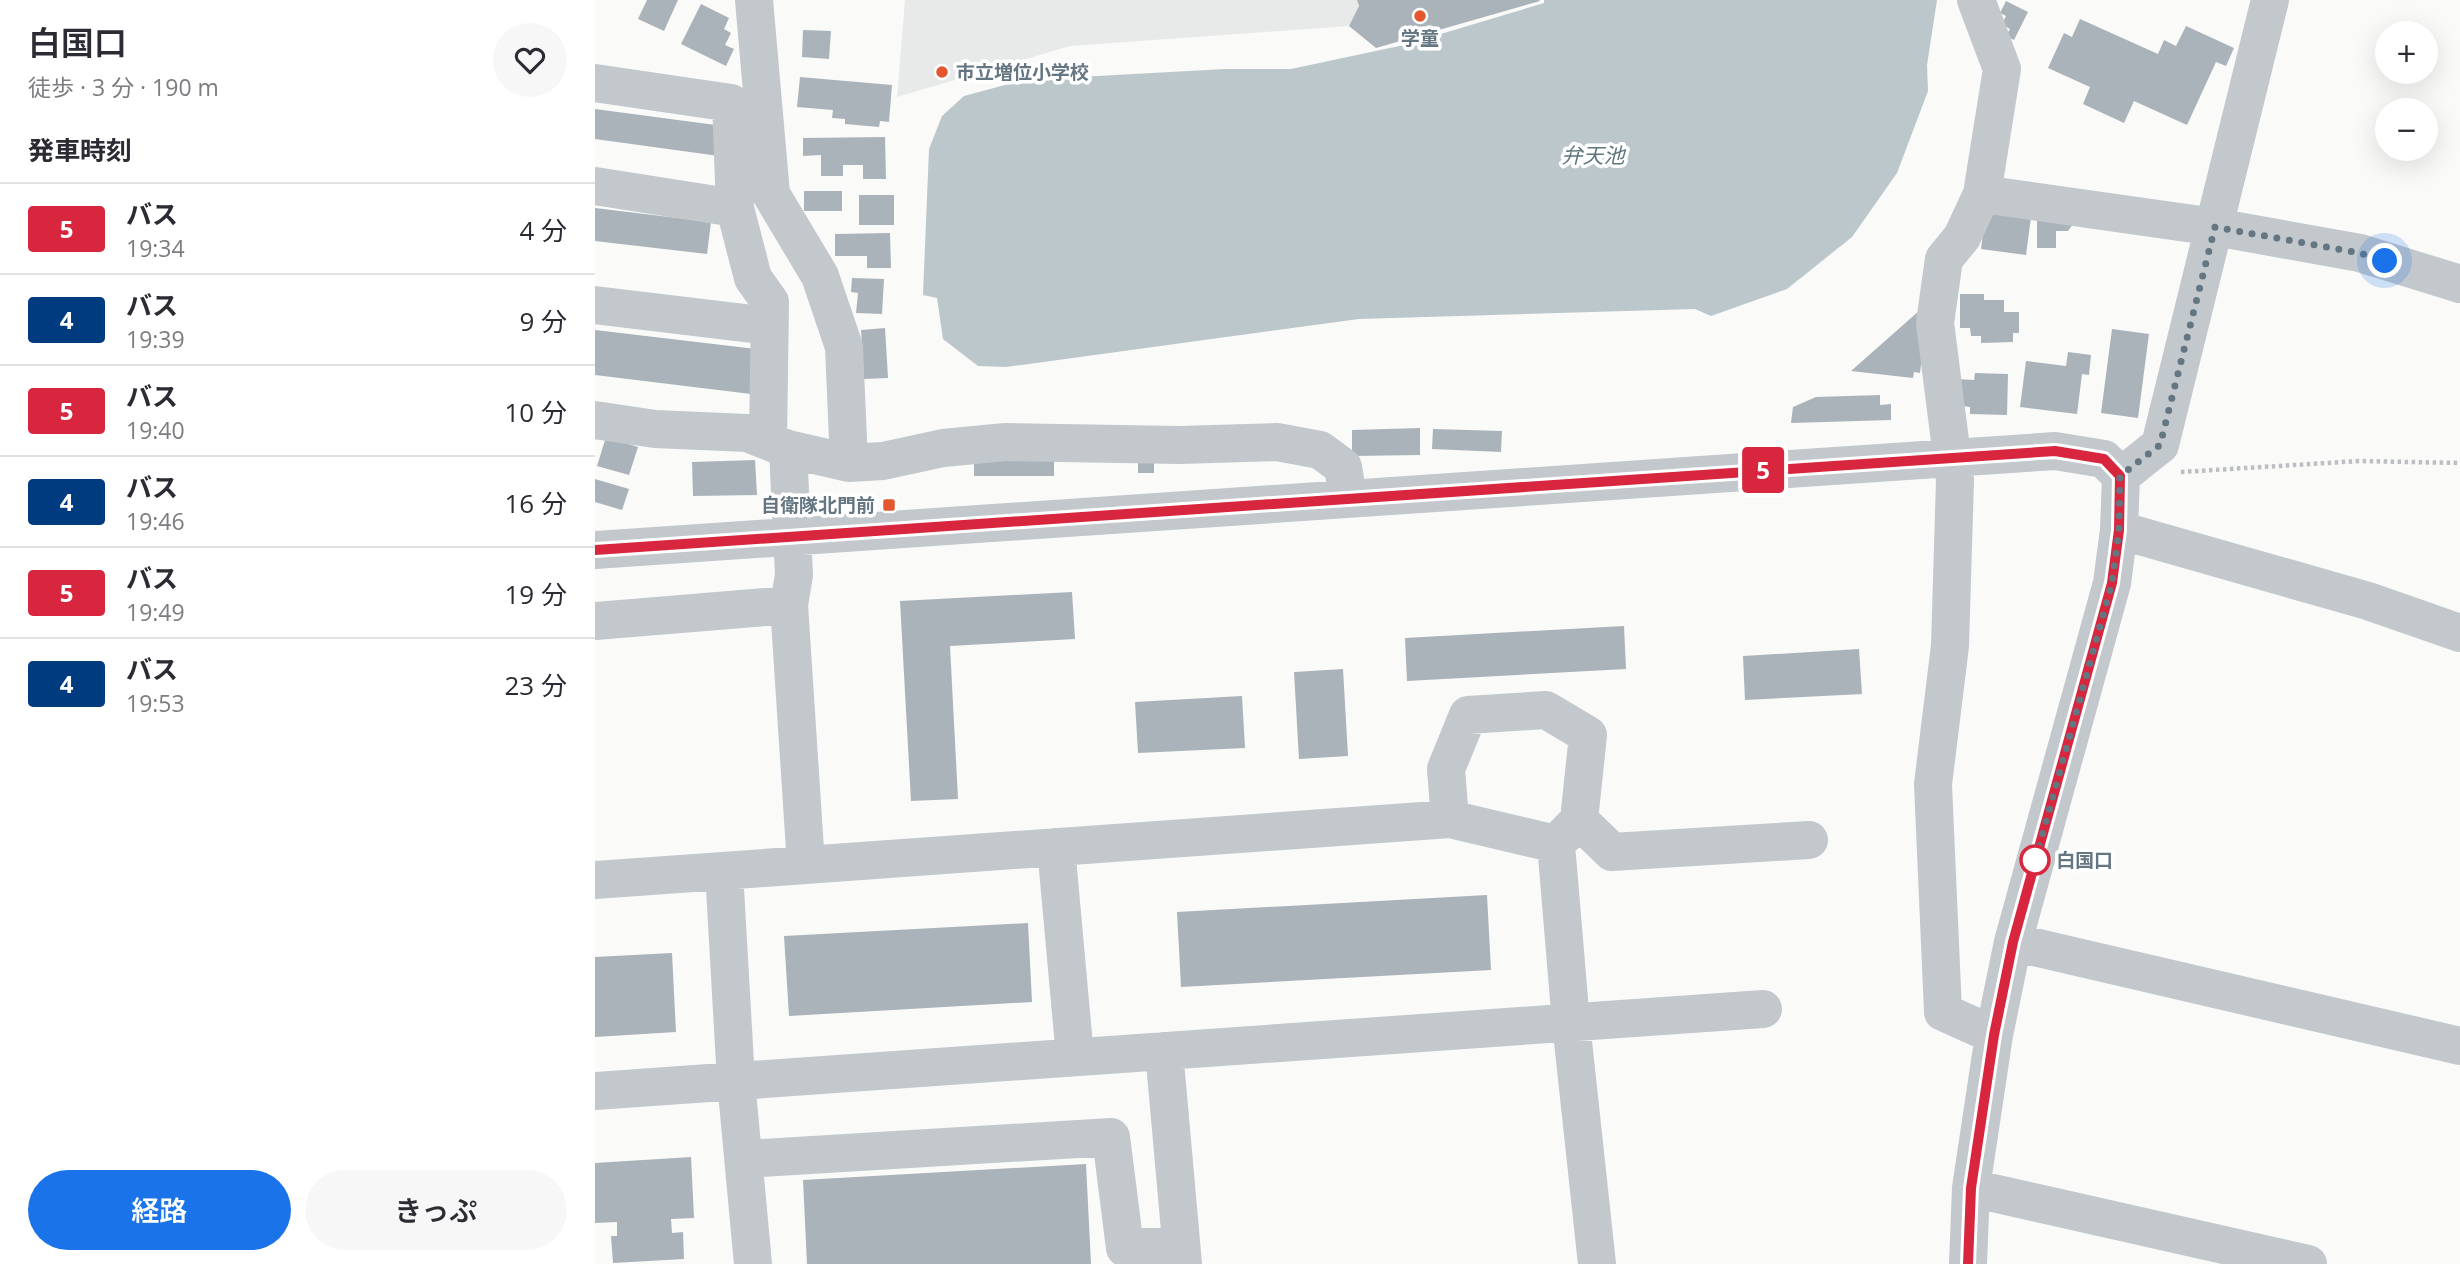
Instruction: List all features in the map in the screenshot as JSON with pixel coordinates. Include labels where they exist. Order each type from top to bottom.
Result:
[{"type":"street","points":[[754,0],[771,194],[820,276],[845,347],[849,463]]},
{"type":"street","points":[[1976,0],[2002,69],[1982,194],[1962,237],[1944,259],[1935,323],[1955,480],[1950,646],[1933,784],[1943,1012],[1994,1035]]},
{"type":"street","points":[[2120,476],[2160,445],[2270,0]]},
{"type":"street","points":[[595,83],[731,103],[735,208],[753,278],[770,302],[769,326],[778,445],[792,536],[794,575],[789,606],[806,865]]},
{"type":"street","points":[[595,187],[735,208]]},
{"type":"street","points":[[1982,194],[2215,227],[2360,253],[2460,284]]},
{"type":"street","points":[[595,305],[769,326]]},
{"type":"street","points":[[595,420],[655,429],[747,433],[778,445],[849,463],[883,461],[943,448],[1006,442],[1179,445],[1277,442],[1320,450],[1343,467],[1348,498]]},
{"type":"street","points":[[595,550],[1952,457],[2055,451],[2104,459],[2120,476],[2119,530],[2112,583],[2013,942],[1994,1035],[1971,1188],[1968,1264]]},
{"type":"street","points":[[2119,530],[2368,601],[2460,634]]},
{"type":"street","points":[[595,621],[789,606]]},
{"type":"street","points":[[1450,819],[1446,769],[1468,715],[1546,710],[1588,735],[1567,832],[1571,1023],[1597,1264]]},
{"type":"street","points":[[595,880],[1450,819],[1567,832],[1612,852],[1809,840]]},
{"type":"street","points":[[1056,847],[1075,1057]]},
{"type":"street","points":[[724,871],[736,1081],[754,1264]]},
{"type":"street","points":[[2013,942],[2460,1046]]},
{"type":"street","points":[[595,1091],[1763,1009]]},
{"type":"street","points":[[744,1159],[1111,1137],[1125,1248],[1182,1254],[1164,1051]]},
{"type":"street","points":[[1971,1188],[2308,1264]]},
{"type":"path","points":[[2174,472],[2359,461],[2460,463]]},
{"type":"shaded area","name":"市立増位小学校","points":[[905,0],[1357,0],[1359,6],[1349,26],[1070,46],[897,97]]},
{"type":"water","name":"弁天池","points":[[1544,0],[1937,0],[1927,65],[1928,91],[1897,173],[1852,237],[1787,289],[1711,316],[1695,309],[1359,319],[1006,367],[978,366],[943,339],[937,298],[923,295],[929,149],[942,116],[964,96],[1024,80],[1225,69],[1291,69],[1404,45],[1544,3]]},
{"type":"building","points":[[647,0],[678,0],[664,31],[638,19]]},
{"type":"building","name":"学童","points":[[1357,0],[1540,1],[1376,48],[1349,26],[1359,6]]},
{"type":"building","points":[[2006,1],[2028,12],[2014,40],[2006,36],[2010,29],[2002,24],[2006,16],[2000,13]]},
{"type":"building","points":[[701,4],[729,18],[724,29],[731,33],[725,45],[734,49],[726,66],[681,44]]},
{"type":"building","points":[[2080,19],[2158,54],[2164,40],[2176,46],[2186,26],[2234,48],[2226,66],[2216,62],[2187,125],[2134,101],[2124,123],[2083,104],[2090,87],[2048,68],[2064,33],[2072,37]]},
{"type":"building","points":[[803,30],[831,31],[829,59],[802,57]]},
{"type":"building","points":[[800,77],[892,85],[889,122],[880,121],[879,127],[845,124],[845,119],[832,118],[833,110],[797,107]]},
{"type":"building","points":[[595,109],[723,126],[719,156],[595,139]]},
{"type":"building","points":[[885,137],[886,179],[863,179],[863,165],[843,165],[843,176],[821,176],[821,155],[803,156],[803,138]]},
{"type":"building","points":[[804,191],[842,191],[842,211],[804,211]]},
{"type":"building","points":[[859,195],[894,195],[894,225],[859,225]]},
{"type":"building","points":[[595,208],[711,222],[707,254],[595,241]]},
{"type":"building","points":[[1986,211],[2031,217],[2026,255],[1981,249]]},
{"type":"building","points":[[2037,218],[2073,224],[2068,231],[2056,231],[2056,248],[2037,248]]},
{"type":"building","points":[[890,233],[891,268],[867,268],[867,256],[835,256],[835,234]]},
{"type":"building","points":[[852,278],[884,279],[882,314],[856,313],[858,293],[851,292]]},
{"type":"building","points":[[1960,294],[1984,294],[1984,300],[2004,300],[2004,312],[2019,312],[2019,333],[2013,333],[2013,342],[1981,343],[1981,336],[1971,336],[1970,328],[1960,328]]},
{"type":"building","points":[[1928,303],[1920,373],[1914,372],[1913,378],[1851,371]]},
{"type":"building","points":[[885,328],[888,378],[864,379],[861,330]]},
{"type":"building","points":[[2112,329],[2149,334],[2138,418],[2101,413]]},
{"type":"building","points":[[595,330],[756,349],[751,394],[595,375]]},
{"type":"building","points":[[2068,352],[2091,355],[2089,375],[2082,374],[2077,414],[2020,407],[2026,361],[2066,366]]},
{"type":"building","points":[[1975,373],[2008,374],[2007,415],[1970,414],[1970,407],[1963,406],[1956,379],[1974,380]]},
{"type":"building","points":[[1880,395],[1880,405],[1891,404],[1891,420],[1791,423],[1793,407],[1816,397]]},
{"type":"building","points":[[1420,428],[1420,455],[1352,456],[1352,430]]},
{"type":"building","points":[[1433,429],[1502,431],[1501,452],[1432,449]]},
{"type":"building","points":[[606,437],[638,447],[629,475],[597,466]]},
{"type":"building","points":[[1138,450],[1154,450],[1154,473],[1138,473]]},
{"type":"building","points":[[974,456],[1054,456],[1054,476],[974,476]]},
{"type":"building","points":[[755,460],[757,495],[693,496],[692,462]]},
{"type":"building","points":[[595,479],[629,489],[622,510],[595,502]]},
{"type":"building","points":[[1072,592],[1075,639],[950,646],[958,799],[911,801],[900,601]]},
{"type":"building","points":[[1624,626],[1626,669],[1407,681],[1405,638]]},
{"type":"building","points":[[1859,649],[1862,694],[1745,700],[1743,656]]},
{"type":"building","points":[[1343,669],[1348,756],[1299,759],[1294,672]]},
{"type":"building","points":[[1242,696],[1245,748],[1138,753],[1135,702]]},
{"type":"building","points":[[1487,895],[1491,970],[1181,987],[1177,912]]},
{"type":"building","points":[[1028,923],[1032,1002],[789,1016],[784,936]]},
{"type":"building","points":[[672,953],[676,1032],[595,1037],[595,957]]},
{"type":"building","points":[[691,1157],[694,1218],[671,1219],[672,1233],[683,1232],[684,1259],[613,1263],[611,1236],[617,1236],[617,1222],[595,1223],[595,1163]]},
{"type":"building","points":[[1086,1164],[1091,1264],[807,1264],[803,1180]]},
{"type":"bus line","name":"5","points":[[595,550],[2055,451],[2104,459],[2120,476],[2119,530],[2112,583],[2013,942],[1994,1035],[1971,1188],[1968,1264]]},
{"type":"place","name":"学童","points":[[1420,16]]},
{"type":"place","name":"市立増位小学校","points":[[942,72]]},
{"type":"place","name":"自衛隊北門前","points":[[889,505]]},
{"type":"place","name":"白国口","points":[[2035,860]]},
{"type":"route","points":[[2035,860],[2034,865],[2112,583],[2119,530],[2120,476],[2160,445],[2215,227],[2360,253],[2385,261]]}]
